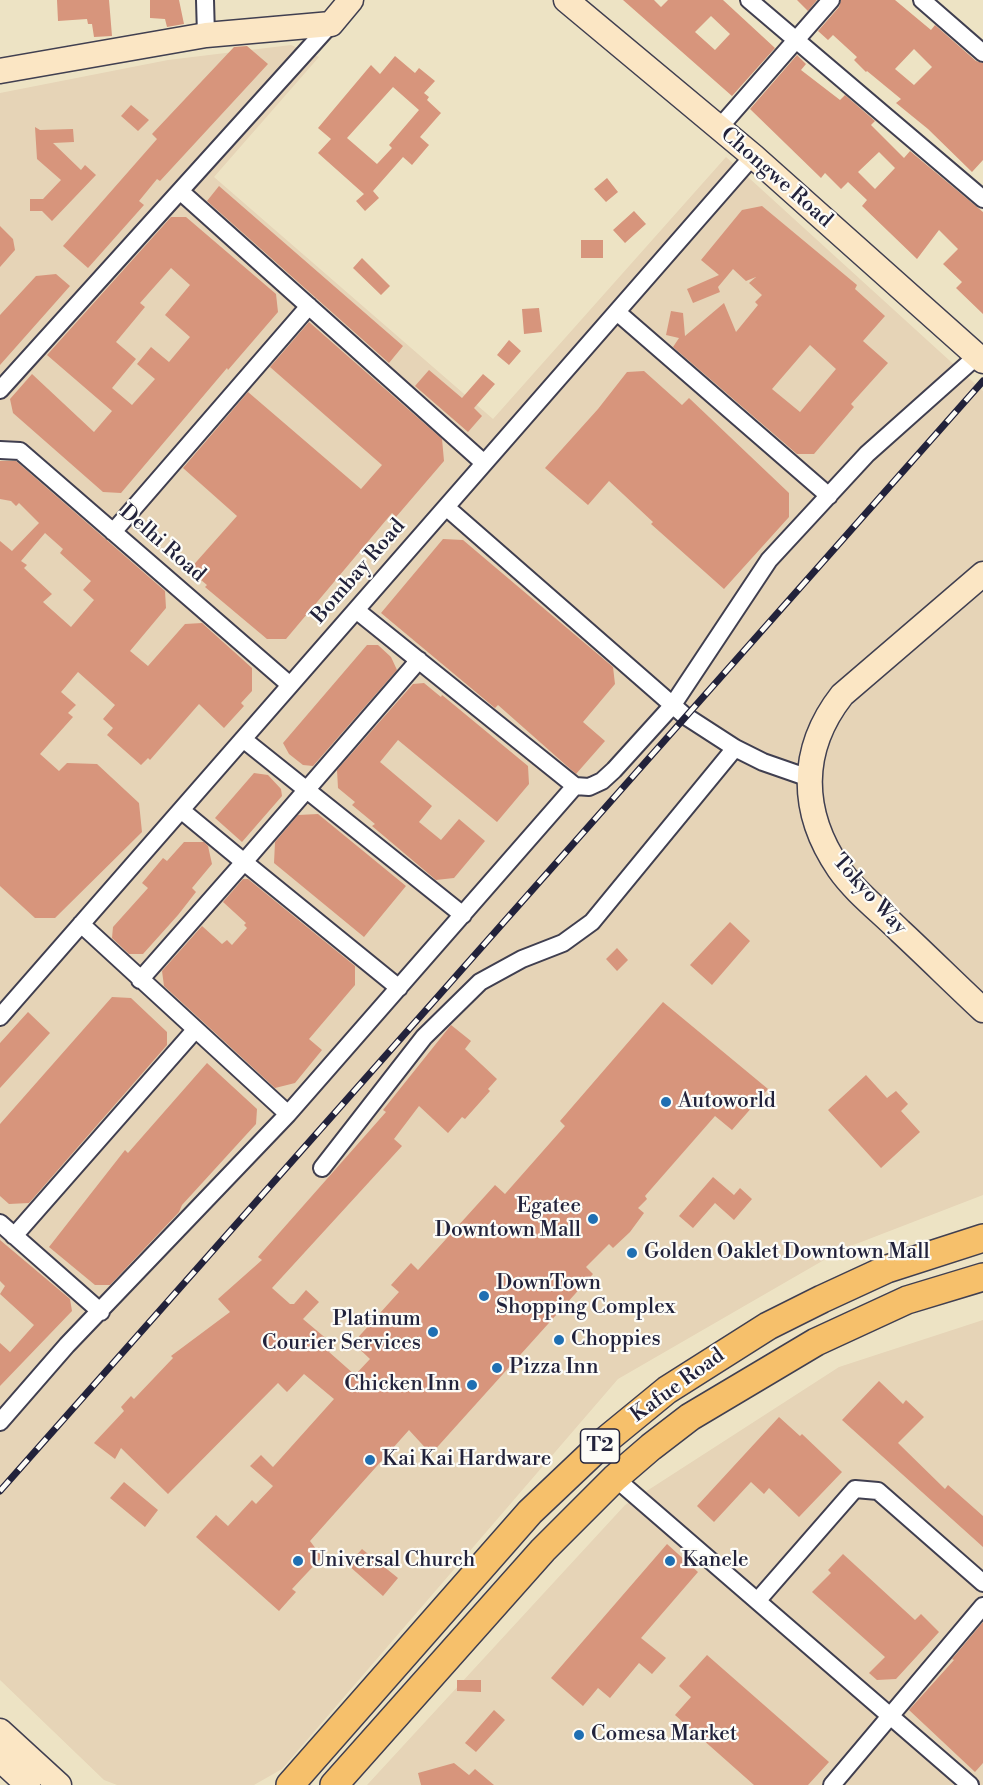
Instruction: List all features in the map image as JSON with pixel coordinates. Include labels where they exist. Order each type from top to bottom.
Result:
[{"type":"main road","name":"Kafue Road","points":[[290,1785],[530,1512],[606,1440],[659,1396],[759,1332],[822,1299],[886,1269],[983,1238]]},
{"type":"main road","name":"Kafue Road","points":[[334,1785],[543,1550],[615,1478],[690,1417],[816,1342],[907,1300],[983,1277]]},
{"type":"street","points":[[205,0],[206,34]]},
{"type":"street","points":[[0,390],[351,0]]},
{"type":"street","name":"Chongwe Road","points":[[566,0],[753,156],[980,358]]},
{"type":"street","points":[[749,0],[983,199]]},
{"type":"street","points":[[719,128],[831,0]]},
{"type":"street","points":[[922,0],[983,54]]},
{"type":"street","points":[[0,71],[206,34],[331,24]]},
{"type":"street","name":"Bombay Road","points":[[0,1017],[753,156]]},
{"type":"street","points":[[180,191],[484,463]]},
{"type":"street","points":[[113,532],[309,306]]},
{"type":"street","points":[[617,312],[829,496]]},
{"type":"street","points":[[356,610],[575,786],[589,786],[602,781],[672,706],[769,560],[867,454],[980,358]]},
{"type":"street","name":"Delhi Road","points":[[0,450],[20,451],[290,685]]},
{"type":"street","points":[[446,507],[672,706],[735,748],[764,762],[809,778]]},
{"type":"street","name":"Tokyo Way","points":[[983,574],[842,695],[828,712],[817,735],[809,778],[816,825],[840,871],[983,1010]]},
{"type":"street","points":[[140,980],[419,660]]},
{"type":"street","points":[[243,739],[462,915]]},
{"type":"street","points":[[322,1168],[424,1037],[480,982],[522,959],[563,943],[592,922],[735,748]]},
{"type":"street","points":[[0,1422],[68,1345],[288,1114],[575,786]]},
{"type":"street","points":[[181,810],[399,988]]},
{"type":"street","points":[[81,924],[288,1114]]},
{"type":"street","points":[[14,1236],[195,1030]]},
{"type":"street","points":[[0,1223],[101,1312]]},
{"type":"street","points":[[615,1478],[970,1785]]},
{"type":"street","points":[[758,1600],[855,1489],[878,1491],[983,1583]]},
{"type":"street","points":[[832,1785],[983,1606]]},
{"type":"street","points":[[0,1731],[59,1785]]},
{"type":"street","points":[[0,1759],[28,1785]]},
{"type":"shaded area","points":[[291,45],[319,57],[214,177],[493,419],[726,157],[983,391],[983,1195],[843,1249],[618,1379],[282,1769],[254,1785],[117,1785],[104,1780],[0,1680],[0,93],[168,60]]},
{"type":"shaded area","points":[[983,1320],[983,1785],[367,1785],[625,1505],[839,1367]]},
{"type":"building","points":[[57,0],[109,0],[112,36],[94,37],[92,24],[88,24],[87,19],[58,21]]},
{"type":"building","points":[[150,0],[179,0],[184,24],[167,27],[165,19],[150,18]]},
{"type":"building","points":[[623,0],[654,0],[661,7],[668,0],[723,0],[775,48],[732,96]],"holes":[[[711,16],[730,34],[715,50],[695,32]]]},
{"type":"building","points":[[797,0],[817,0],[808,11]]},
{"type":"building","points":[[841,0],[895,0],[931,30],[935,25],[976,61],[983,63],[983,160],[972,172],[928,129],[896,103],[901,99],[866,72],[854,60],[857,57],[833,35],[828,40],[818,31],[839,7]],"holes":[[[914,49],[932,67],[914,85],[895,69]]]},
{"type":"building","points":[[247,46],[268,64],[160,181],[157,179],[139,201],[144,205],[88,268],[63,246],[157,139],[152,134],[234,47]]},
{"type":"building","points":[[797,55],[806,64],[801,70],[840,100],[845,95],[875,121],[871,125],[904,158],[910,151],[983,212],[983,314],[956,288],[962,282],[943,264],[958,249],[939,230],[917,259],[862,206],[867,200],[848,182],[841,189],[825,173],[821,178],[750,109]],"holes":[[[879,152],[895,168],[875,189],[858,172]]]},
{"type":"building","points":[[395,56],[415,73],[419,68],[435,81],[424,93],[429,97],[427,100],[441,113],[420,137],[429,145],[412,165],[403,157],[373,191],[379,198],[365,211],[356,201],[364,194],[318,153],[331,139],[318,128],[371,65],[380,74]],"holes":[[[393,87],[419,110],[389,145],[392,148],[377,164],[347,138]]]},
{"type":"building","points":[[131,105],[149,120],[138,131],[121,116]]},
{"type":"building","points":[[35,127],[40,130],[73,129],[74,142],[53,143],[81,170],[85,165],[96,175],[52,221],[42,211],[30,211],[30,199],[43,199],[61,180],[37,159]]},
{"type":"building","points":[[607,178],[618,192],[606,202],[594,189]]},
{"type":"building","points":[[219,186],[403,346],[389,363],[207,201]]},
{"type":"building","points":[[762,206],[857,285],[855,289],[885,316],[863,341],[888,363],[851,404],[854,407],[814,454],[797,454],[673,347],[679,338],[666,335],[671,311],[683,313],[685,336],[724,303],[736,332],[758,305],[755,302],[762,295],[749,283],[756,277],[746,281],[733,269],[718,287],[720,292],[693,303],[687,289],[719,275],[701,260],[742,210]],"holes":[[[810,345],[836,369],[800,412],[772,389]]]},
{"type":"building","points":[[634,211],[646,224],[625,243],[613,230]]},
{"type":"building","points":[[171,217],[186,217],[276,294],[278,312],[228,370],[227,368],[121,493],[103,492],[13,413],[10,399],[32,374],[94,432],[112,411],[47,355]],"holes":[[[171,268],[190,285],[165,315],[190,337],[169,362],[151,347],[137,364],[155,379],[132,405],[112,388],[136,359],[116,342],[145,307],[140,303]]]},
{"type":"building","points":[[0,226],[13,239],[15,250],[0,267]]},
{"type":"building","points":[[581,240],[603,240],[603,258],[581,258]]},
{"type":"building","points":[[362,258],[390,286],[381,295],[353,268]]},
{"type":"building","points":[[56,274],[70,286],[0,365],[0,315],[36,276]]},
{"type":"building","points":[[539,308],[542,332],[524,334],[522,309]]},
{"type":"building","points":[[309,322],[442,439],[444,461],[396,517],[392,513],[286,639],[267,639],[205,587],[207,585],[189,570],[237,516],[183,468],[248,392],[361,489],[382,465],[270,367]]},
{"type":"building","points":[[509,340],[521,351],[509,365],[497,355]]},
{"type":"building","points":[[429,370],[462,398],[483,374],[495,384],[474,408],[482,416],[468,432],[415,386]]},
{"type":"building","points":[[644,371],[682,405],[689,398],[789,493],[789,517],[724,589],[651,524],[653,522],[609,481],[588,505],[545,468],[598,409],[627,372]]},
{"type":"building","points":[[0,461],[16,461],[165,591],[166,608],[130,651],[148,666],[185,624],[202,623],[252,668],[252,691],[241,703],[244,706],[224,728],[199,704],[150,760],[148,758],[141,765],[107,735],[113,728],[103,719],[115,705],[78,672],[61,692],[76,705],[68,713],[73,717],[40,754],[59,771],[67,763],[97,764],[139,803],[142,832],[55,918],[35,918],[0,886],[0,541],[12,551],[39,523],[19,503],[16,506],[11,501],[0,499]],"holes":[[[45,533],[63,549],[60,553],[91,581],[83,590],[94,600],[71,627],[43,602],[52,594],[24,568],[27,565],[21,561]]]},
{"type":"building","points":[[443,539],[463,540],[613,667],[615,684],[583,722],[605,741],[576,774],[498,705],[495,708],[381,613]]},
{"type":"building","points":[[367,645],[378,645],[391,657],[397,670],[313,766],[303,765],[289,754],[283,743]]},
{"type":"building","points":[[424,683],[441,697],[442,695],[528,766],[529,784],[497,822],[398,740],[380,762],[432,806],[419,822],[441,840],[459,819],[485,841],[454,878],[436,880],[372,826],[375,824],[352,805],[355,802],[338,788],[337,770],[413,684]]},
{"type":"building","points":[[254,773],[268,775],[281,789],[282,796],[242,842],[215,818]]},
{"type":"building","points":[[318,814],[406,886],[364,937],[274,863],[275,842],[298,815]]},
{"type":"building","points":[[184,842],[204,842],[208,846],[212,864],[192,888],[196,892],[143,954],[129,954],[112,938],[113,927],[148,888],[142,883],[163,858],[167,861]]},
{"type":"building","points":[[243,879],[248,879],[355,966],[355,985],[309,1039],[322,1050],[295,1083],[275,1088],[164,986],[162,971],[202,926],[222,944],[227,940],[232,945],[247,928],[244,925],[246,923],[223,902]]},
{"type":"building","points":[[730,922],[750,941],[712,985],[690,965]]},
{"type":"building","points":[[617,948],[628,960],[617,971],[606,959]]},
{"type":"building","points":[[112,997],[131,998],[167,1032],[167,1045],[29,1203],[9,1204],[0,1196],[0,1124]]},
{"type":"building","points":[[663,1002],[768,1089],[732,1130],[715,1116],[645,1196],[647,1199],[638,1208],[644,1213],[630,1232],[613,1248],[609,1244],[586,1267],[593,1274],[431,1454],[409,1430],[310,1541],[322,1557],[292,1589],[296,1592],[279,1611],[196,1537],[216,1515],[228,1526],[252,1500],[256,1504],[273,1486],[250,1466],[261,1455],[273,1467],[334,1399],[304,1374],[287,1392],[278,1383],[168,1494],[121,1448],[115,1459],[94,1443],[124,1411],[121,1407],[131,1396],[134,1399],[173,1358],[171,1356],[230,1312],[218,1299],[262,1260],[258,1257],[386,1112],[383,1110],[451,1025],[471,1041],[465,1049],[497,1079],[488,1089],[490,1091],[465,1119],[462,1117],[448,1133],[419,1106],[394,1139],[402,1146],[272,1288],[290,1304],[294,1304],[306,1290],[319,1302],[303,1319],[335,1346],[329,1352],[355,1375],[370,1359],[353,1343],[399,1292],[391,1285],[411,1263],[418,1270],[495,1185],[505,1194],[565,1126],[560,1121]]},
{"type":"building","points":[[28,1012],[50,1033],[0,1088],[0,1043]]},
{"type":"building","points":[[207,1063],[257,1109],[256,1124],[182,1205],[179,1212],[110,1285],[95,1285],[49,1247],[125,1150],[128,1153]]},
{"type":"building","points":[[866,1075],[887,1098],[896,1091],[908,1104],[901,1111],[920,1132],[881,1168],[828,1110]]},
{"type":"building","points":[[713,1177],[734,1195],[740,1188],[752,1199],[734,1220],[715,1203],[693,1228],[679,1216]]},
{"type":"building","points":[[0,1240],[70,1299],[72,1311],[0,1386],[0,1343],[10,1352],[34,1325],[0,1294],[5,1286],[0,1281]]},
{"type":"building","points":[[879,1381],[903,1404],[906,1400],[924,1417],[898,1443],[945,1489],[948,1485],[983,1516],[983,1547],[842,1420]]},
{"type":"building","points":[[779,1417],[800,1436],[802,1434],[842,1472],[799,1517],[769,1488],[764,1494],[751,1482],[714,1522],[697,1506]]},
{"type":"building","points":[[124,1482],[158,1510],[145,1527],[110,1498]]},
{"type":"building","points":[[667,1544],[698,1572],[641,1638],[666,1658],[652,1674],[639,1663],[610,1698],[598,1688],[583,1706],[551,1678]]},
{"type":"building","points":[[362,1549],[398,1578],[383,1596],[348,1565]]},
{"type":"building","points":[[843,1554],[915,1620],[921,1614],[939,1632],[896,1679],[877,1680],[869,1673],[885,1657],[812,1592],[831,1573],[828,1570]]},
{"type":"building","points":[[983,1622],[983,1763],[975,1772],[909,1710],[954,1660],[952,1659]]},
{"type":"building","points":[[707,1655],[829,1762],[808,1785],[754,1785],[675,1715],[691,1697],[679,1686]]},
{"type":"building","points":[[457,1680],[481,1680],[481,1692],[457,1691]]},
{"type":"building","points":[[494,1710],[505,1720],[476,1752],[465,1743]]},
{"type":"building","points":[[454,1763],[469,1775],[475,1769],[494,1785],[421,1785],[418,1773]]},
{"type":"railway","points":[[0,1491],[983,381]]},
{"type":"place","name":"Autoworld","points":[[666,1102]]},
{"type":"place","name":"Egatee Downtown Mall","points":[[593,1219]]},
{"type":"place","name":"Golden Oaklet Downtown Mall","points":[[632,1253]]},
{"type":"place","name":"DownTown Shopping Complex","points":[[484,1296]]},
{"type":"place","name":"Platinum Courier Services","points":[[433,1332]]},
{"type":"place","name":"Choppies","points":[[559,1340]]},
{"type":"place","name":"Pizza Inn","points":[[497,1368]]},
{"type":"place","name":"Chicken Inn","points":[[472,1385]]},
{"type":"place","name":"Kai Kai Hardware","points":[[370,1460]]},
{"type":"place","name":"Universal Church","points":[[298,1561]]},
{"type":"place","name":"Kanele","points":[[670,1561]]},
{"type":"place","name":"Comesa Market","points":[[579,1735]]}]
